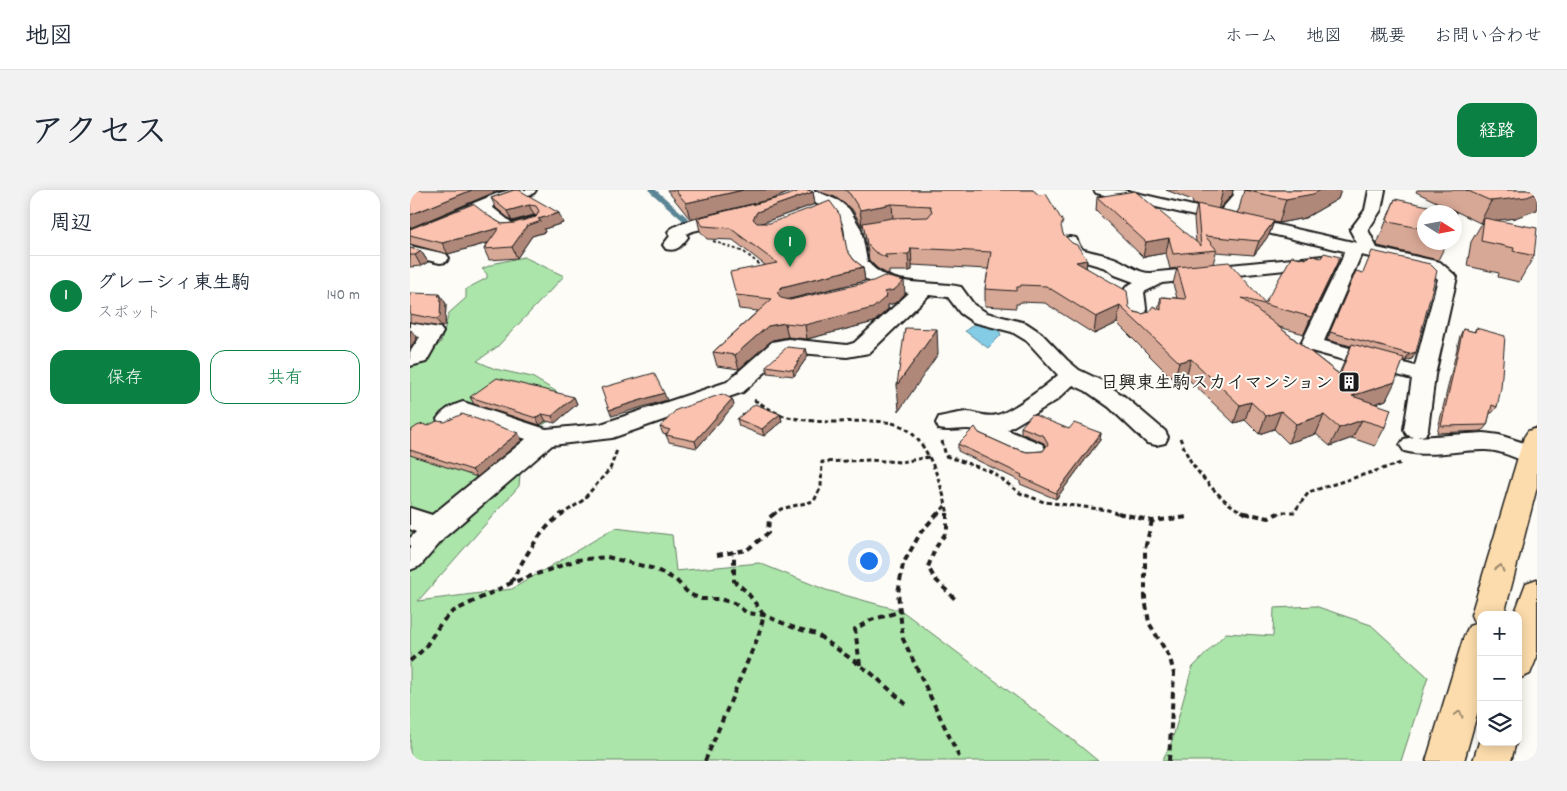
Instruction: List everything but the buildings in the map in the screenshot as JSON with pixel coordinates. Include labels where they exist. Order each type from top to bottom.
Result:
[{"type":"main road","points":[[1488,611],[1534,446]]},
{"type":"main road","points":[[1520,656],[1537,592]]},
{"type":"main road","points":[[1445,761],[1477,650]]},
{"type":"main road","points":[[1492,761],[1496,746]]},
{"type":"street","points":[[410,235],[481,206],[528,190]]},
{"type":"street","points":[[1102,190],[1222,219],[1319,233],[1358,253]]},
{"type":"street","points":[[1222,219],[1242,196],[1240,190]]},
{"type":"street","points":[[1377,190],[1373,210],[1359,230],[1358,253],[1312,344],[1424,375]]},
{"type":"street","points":[[799,195],[833,203],[865,233],[854,245],[858,263],[874,277],[882,281],[923,290],[954,291],[968,309],[980,318],[1019,327],[1034,337],[1059,366],[1117,402],[1156,437]]},
{"type":"street","points":[[812,214],[833,203]]},
{"type":"street","points":[[481,206],[509,229],[534,222]]},
{"type":"street","points":[[675,241],[677,232],[687,227],[751,211]]},
{"type":"street","points":[[1070,242],[1072,250],[1078,254],[1112,264],[1150,282]]},
{"type":"street","points":[[410,251],[440,258]]},
{"type":"street","points":[[1138,324],[1134,290],[1158,278],[1358,253],[1433,266],[1448,277],[1424,375],[1414,437],[1429,446],[1484,441],[1534,446]]},
{"type":"street","points":[[858,291],[867,289],[882,281]]},
{"type":"street","points":[[449,420],[463,410],[545,437],[603,432],[734,387],[780,347],[788,345],[847,352],[861,348],[923,290]]},
{"type":"street","points":[[410,329],[434,332],[418,357],[410,359]]},
{"type":"street","points":[[948,422],[968,420],[987,424],[1003,423],[1049,395],[1071,375]]},
{"type":"street","points":[[987,424],[989,432],[1033,450]]},
{"type":"street","points":[[410,558],[436,528],[545,437]]},
{"type":"street","points":[[410,518],[436,528]]},
{"type":"path","points":[[675,241],[722,243],[752,255],[759,264],[758,276]]},
{"type":"path","points":[[734,387],[786,417],[831,422],[872,421],[901,426],[913,435],[929,457],[946,505],[948,517],[947,531],[935,549],[928,567],[935,579],[956,600]]},
{"type":"path","points":[[948,422],[941,429],[941,440],[946,456],[992,472],[1020,493],[1044,502],[1108,510],[1132,518],[1152,521],[1189,517]]},
{"type":"path","points":[[510,583],[522,562],[552,521],[582,501],[610,469],[620,442],[621,426]]},
{"type":"path","points":[[1156,437],[1167,434],[1180,437],[1190,460],[1219,495],[1242,513],[1269,518],[1281,512],[1294,512],[1309,492],[1403,462],[1410,458],[1414,437]]},
{"type":"path","points":[[717,555],[747,550],[768,533],[769,518],[781,508],[814,501],[821,487],[822,462],[870,460],[901,462],[929,457]]},
{"type":"path","points":[[946,505],[921,532],[903,564],[898,593],[903,639],[961,761]]},
{"type":"path","points":[[1152,521],[1145,549],[1145,598],[1149,622],[1170,658],[1174,674],[1168,761]]},
{"type":"path","points":[[734,552],[734,581],[747,592],[764,615]]},
{"type":"path","points":[[410,661],[424,649],[441,623],[452,612],[510,583],[577,560],[607,557],[655,569],[676,580],[689,594],[701,599],[719,599],[734,603],[747,612],[764,615],[792,627],[816,634],[871,673],[908,706]]},
{"type":"path","points":[[860,666],[855,630],[871,620],[902,611]]},
{"type":"path","points":[[705,761],[758,637],[764,615]]},
{"type":"green space","points":[[524,257],[564,276],[497,347],[477,361],[495,369],[532,377],[557,392],[565,412],[544,424],[522,451],[519,486],[418,601],[512,589],[615,528],[672,535],[676,571],[759,563],[826,590],[902,611],[1062,731],[1098,761],[410,761],[410,365],[423,360],[441,342],[449,313],[466,298],[466,289],[487,278],[487,274],[482,269],[496,263]]},
{"type":"green space","points":[[1315,606],[1371,625],[1428,677],[1401,761],[1162,761],[1172,741],[1192,668],[1226,633],[1273,636],[1274,608]]},
{"type":"water","points":[[978,321],[998,328],[1001,335],[988,348],[965,331]]},
{"type":"waterway","points":[[652,190],[685,219],[684,223]]},
{"type":"place","name":"グレーシィ東生駒","points":[[790,267]]},
{"type":"place","name":"日興東生駒スカイマンション","points":[[1349,382]]}]
